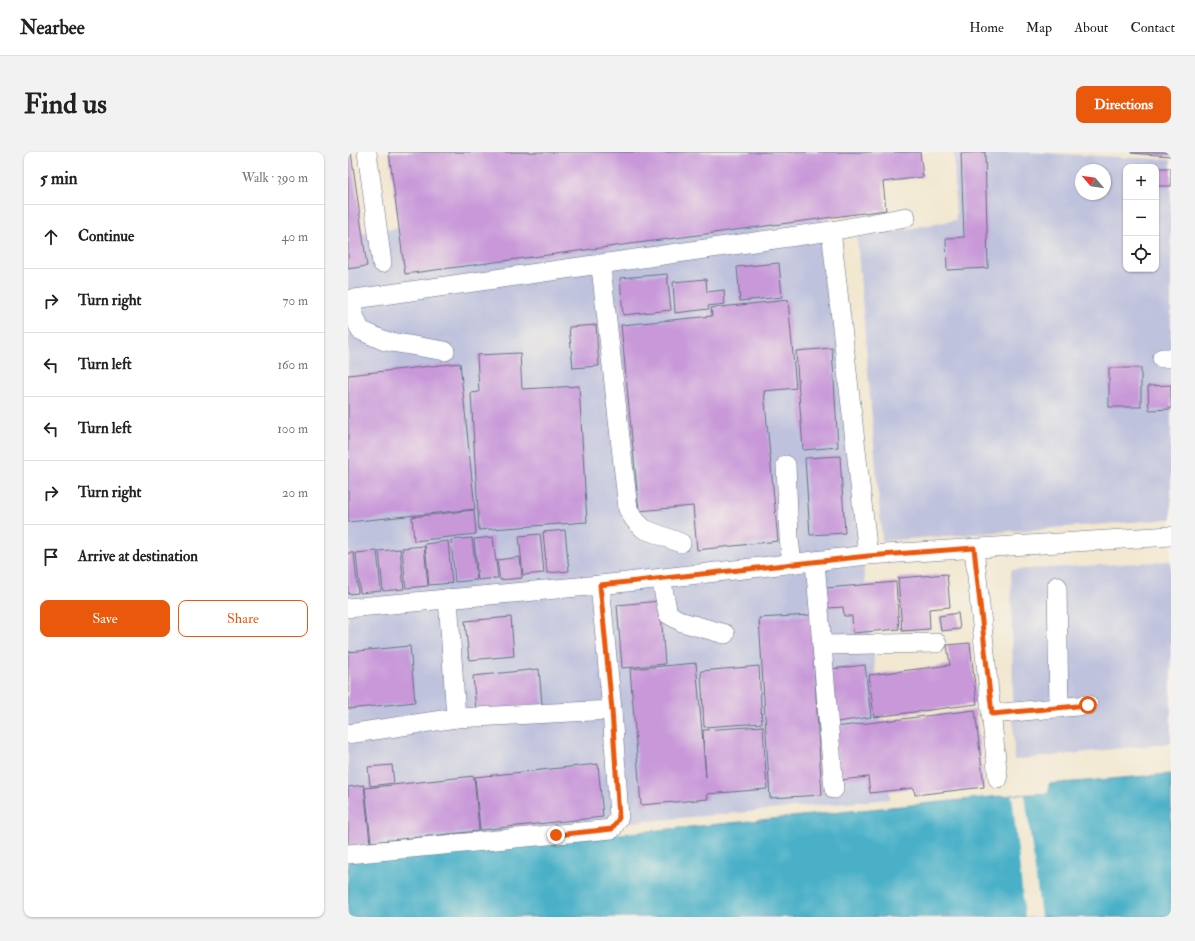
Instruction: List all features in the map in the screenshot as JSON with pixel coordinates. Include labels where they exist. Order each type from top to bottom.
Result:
[{"type":"street","points":[[367,152],[382,263]]},
{"type":"street","points":[[445,351],[385,341],[360,330],[349,299],[600,265],[831,231],[906,217]]},
{"type":"street","points":[[831,231],[868,556]]},
{"type":"street","points":[[600,265],[628,509],[634,519],[644,529],[681,542]]},
{"type":"street","points":[[786,465],[789,538],[792,564]]},
{"type":"street","points":[[348,608],[600,585],[868,556],[1171,536]]},
{"type":"street","points":[[974,548],[998,779]]},
{"type":"street","points":[[815,562],[834,789]]},
{"type":"street","points":[[661,578],[668,614],[682,622],[726,634]]},
{"type":"street","points":[[348,854],[612,829],[619,818],[612,710],[600,585]]},
{"type":"street","points":[[1056,586],[1058,708]]},
{"type":"street","points":[[448,598],[456,718]]},
{"type":"street","points":[[822,645],[937,643]]},
{"type":"street","points":[[992,714],[1088,705]]},
{"type":"street","points":[[348,734],[456,718],[612,710]]},
{"type":"shaded area","points":[[954,152],[1026,152],[1171,160],[1171,519],[882,541],[857,238],[956,220]]},
{"type":"shaded area","points":[[818,172],[890,799],[348,848],[348,235]]},
{"type":"shaded area","points":[[1171,561],[1171,743],[1014,760],[1011,570]]},
{"type":"water","points":[[1171,774],[1171,917],[348,917],[348,861],[1012,795],[1049,793],[1049,784]]},
{"type":"pier","points":[[1012,795],[1025,795],[1041,917],[1025,917]]},
{"type":"building","points":[[348,152],[351,152],[367,266],[348,269]]},
{"type":"building","points":[[389,152],[920,152],[923,177],[883,182],[886,210],[405,274]]},
{"type":"building","points":[[985,152],[988,268],[947,270],[946,238],[964,237],[961,153]]},
{"type":"building","points":[[1171,152],[1171,156],[1131,153]]},
{"type":"building","points":[[1159,168],[1171,168],[1171,186],[1159,186]]},
{"type":"building","points":[[779,263],[782,297],[740,301],[737,267]]},
{"type":"building","points":[[667,274],[671,310],[623,315],[620,278]]},
{"type":"building","points":[[706,279],[707,292],[724,290],[725,304],[708,306],[709,309],[675,313],[673,282]]},
{"type":"building","points":[[788,300],[796,388],[764,391],[778,541],[697,550],[693,506],[639,511],[621,325],[712,316],[711,308]]},
{"type":"building","points":[[596,325],[599,366],[573,368],[569,327]]},
{"type":"building","points":[[832,348],[838,447],[803,450],[796,351]]},
{"type":"building","points":[[520,353],[522,389],[579,386],[587,522],[479,530],[471,393],[479,392],[477,355]]},
{"type":"building","points":[[460,363],[475,509],[348,522],[348,375]]},
{"type":"building","points":[[1109,368],[1141,368],[1141,407],[1109,407]]},
{"type":"building","points":[[1171,385],[1171,409],[1149,410],[1148,386]]},
{"type":"building","points":[[840,456],[845,533],[810,535],[805,458]]},
{"type":"building","points":[[474,510],[476,534],[414,541],[412,517]]},
{"type":"building","points":[[565,530],[569,571],[547,573],[543,532]]},
{"type":"building","points":[[540,534],[544,573],[523,575],[519,536]]},
{"type":"building","points":[[493,537],[498,578],[478,580],[474,539]]},
{"type":"building","points":[[472,538],[477,580],[455,582],[451,540]]},
{"type":"building","points":[[448,541],[452,583],[429,585],[425,544]]},
{"type":"building","points":[[424,546],[428,586],[406,588],[402,548]]},
{"type":"building","points":[[400,549],[404,589],[383,591],[379,551]]},
{"type":"building","points":[[377,551],[381,591],[360,593],[356,553]]},
{"type":"building","points":[[348,553],[354,553],[358,593],[348,594]]},
{"type":"building","points":[[520,557],[522,578],[500,580],[497,560]]},
{"type":"building","points":[[947,574],[950,607],[929,609],[930,629],[902,631],[898,578]]},
{"type":"building","points":[[896,582],[899,629],[853,633],[852,616],[844,616],[843,607],[828,608],[826,588]]},
{"type":"building","points":[[660,601],[665,664],[622,668],[617,605]]},
{"type":"building","points":[[958,613],[960,629],[941,631],[939,616]]},
{"type":"building","points":[[811,615],[822,795],[770,798],[759,618]]},
{"type":"building","points":[[511,617],[514,656],[469,660],[465,621]]},
{"type":"building","points":[[970,643],[977,704],[874,717],[869,675],[950,665],[947,645]]},
{"type":"building","points":[[410,646],[415,702],[348,709],[348,652]]},
{"type":"building","points":[[696,663],[706,778],[703,730],[763,726],[767,789],[707,794],[708,799],[641,805],[630,669]]},
{"type":"building","points":[[865,665],[871,717],[837,722],[831,669]]},
{"type":"building","points":[[759,666],[762,723],[704,727],[701,671]]},
{"type":"building","points":[[539,669],[542,704],[476,711],[473,676]]},
{"type":"building","points":[[975,710],[984,787],[915,795],[914,788],[870,793],[868,777],[841,780],[835,727]]},
{"type":"building","points":[[598,764],[603,817],[480,830],[475,777]]},
{"type":"building","points":[[392,765],[394,783],[370,786],[368,767]]},
{"type":"building","points":[[474,776],[479,831],[371,842],[365,788]]},
{"type":"building","points":[[364,785],[370,843],[348,845],[348,787]]},
{"type":"route","points":[[556,835],[612,829],[619,818],[612,710],[600,585],[868,556],[974,548],[992,714],[1088,705]]}]
